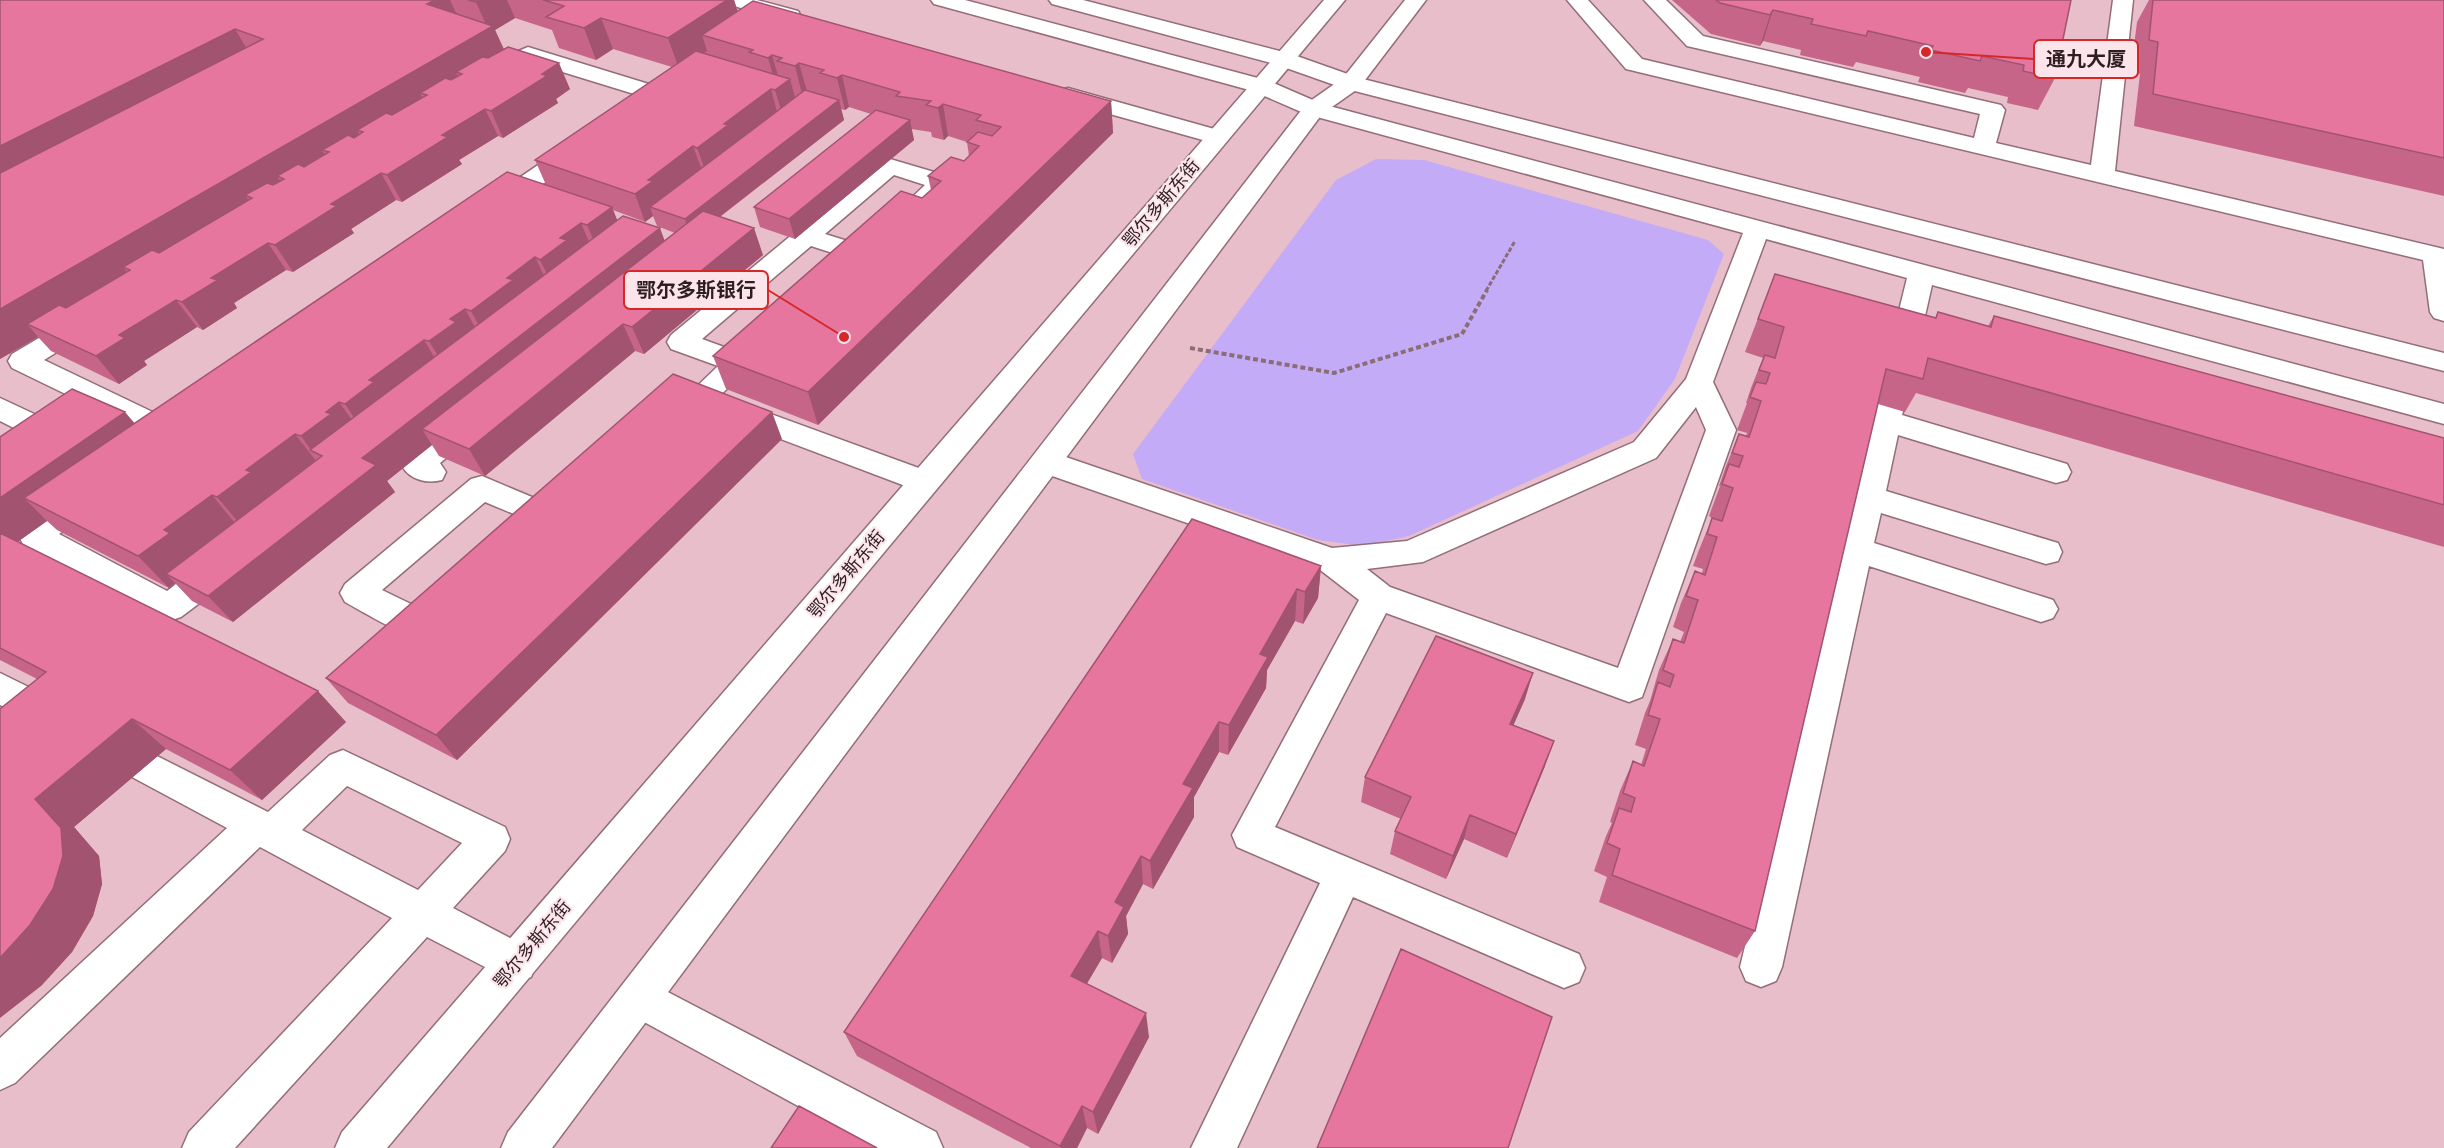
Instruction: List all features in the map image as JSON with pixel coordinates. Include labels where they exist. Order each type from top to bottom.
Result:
[{"type":"street","points":[[734,0],[812,22]]},
{"type":"street","points":[[941,0],[1261,86],[1314,109],[2444,414]]},
{"type":"street","points":[[1059,0],[1283,59],[1351,83],[2444,362]]},
{"type":"street","name":"鄂尔多斯东街","points":[[358,1148],[1335,0]]},
{"type":"street","points":[[524,1148],[1314,109],[1351,83],[1416,0]]},
{"type":"street","points":[[1577,0],[1634,64],[2440,256],[2444,312]]},
{"type":"street","points":[[1654,0],[1695,40],[1993,110],[1983,148]]},
{"type":"street","points":[[2102,176],[2123,0]]},
{"type":"street","points":[[750,31],[778,12]]},
{"type":"street","points":[[500,46],[667,88],[630,114]]},
{"type":"street","points":[[498,73],[528,54]]},
{"type":"street","points":[[1048,89],[1217,137]]},
{"type":"street","points":[[478,216],[602,133]]},
{"type":"street","points":[[739,363],[681,342],[890,166],[942,182],[902,218]]},
{"type":"street","points":[[518,190],[551,202]]},
{"type":"street","points":[[1331,561],[1411,553],[1645,450],[1699,382],[1757,229]]},
{"type":"street","points":[[807,236],[869,246],[826,285]]},
{"type":"street","points":[[1904,347],[1921,273]]},
{"type":"street","points":[[103,312],[21,362],[157,443],[204,403]]},
{"type":"street","points":[[774,332],[739,363],[685,397],[924,482]]},
{"type":"street","points":[[1046,462],[1331,561],[1378,596],[1629,687],[1721,430],[1699,382]]},
{"type":"street","points":[[431,472],[417,465],[491,406]]},
{"type":"street","points":[[0,408],[49,433],[0,466]]},
{"type":"street","points":[[1761,967],[1888,414],[2056,471]]},
{"type":"street","points":[[111,482],[34,536],[169,608],[221,569]]},
{"type":"street","points":[[460,583],[416,622],[357,593],[482,487],[540,513]]},
{"type":"street","points":[[513,536],[566,490]]},
{"type":"street","points":[[1868,497],[2046,552]]},
{"type":"street","points":[[1856,549],[2041,609]]},
{"type":"street","points":[[1378,596],[1251,835],[1564,968]]},
{"type":"street","points":[[0,688],[60,721]]},
{"type":"street","points":[[145,766],[516,963]]},
{"type":"street","points":[[0,1068],[264,829],[343,766],[490,839],[205,1148]]},
{"type":"street","points":[[1215,1148],[1344,875]]},
{"type":"street","points":[[639,997],[920,1148]]},
{"type":"path","points":[[1139,339],[1334,373],[1462,334],[1515,241]]},
{"type":"shaded area","points":[[1376,159],[1424,160],[1708,240],[1724,254],[1675,379],[1638,431],[1409,536],[1363,546],[1318,540],[1142,479],[1133,454],[1336,180]]},
{"type":"building","points":[[0,0],[435,0],[427,4],[493,26],[0,309],[0,173],[263,39],[235,29],[0,146]]},
{"type":"building","points":[[543,0],[727,0],[668,38],[601,18],[584,28],[546,17],[564,6]]},
{"type":"building","points":[[1716,0],[2071,0],[2055,78],[2023,71],[2024,65],[1982,56],[1980,61],[1931,50],[1933,46],[1868,31],[1866,36],[1811,24],[1813,19],[1773,10],[1770,15],[1720,3]]},
{"type":"building","points":[[2153,0],[2444,0],[2444,158],[2153,94],[2158,42],[2149,40]]},
{"type":"building","points":[[753,1],[1111,101],[808,392],[713,356],[901,191],[922,198],[941,181],[928,176],[951,157],[964,161],[979,146],[967,142],[978,132],[992,136],[1001,127],[976,120],[981,115],[943,104],[938,108],[926,105],[931,101],[896,96],[900,92],[842,75],[837,78],[820,73],[824,70],[799,63],[795,66],[777,61],[782,58],[772,55],[768,58],[749,52],[753,50],[702,35]]},
{"type":"building","points":[[508,47],[559,63],[542,74],[547,76],[491,111],[485,109],[442,135],[448,137],[387,175],[381,173],[331,204],[337,206],[275,245],[268,243],[211,278],[218,280],[182,302],[176,300],[119,335],[125,338],[96,356],[27,324],[59,305],[66,308],[130,270],[123,267],[152,250],[159,253],[252,198],[245,195],[267,183],[273,185],[284,179],[277,176],[298,164],[304,167],[329,152],[322,150],[348,135],[354,138],[363,132],[357,130],[386,113],[392,115],[427,95],[420,93],[445,78],[451,80],[462,74],[456,72],[482,57],[488,58]]},
{"type":"building","points":[[696,51],[790,79],[775,90],[771,89],[724,124],[728,125],[697,148],[693,146],[648,180],[653,181],[635,194],[535,160]]},
{"type":"building","points":[[805,90],[839,100],[685,219],[650,207]]},
{"type":"building","points":[[876,110],[910,120],[789,219],[754,207]]},
{"type":"building","points":[[507,172],[612,207],[587,225],[581,223],[560,238],[567,240],[540,260],[535,257],[507,278],[513,280],[471,311],[465,309],[450,319],[456,322],[429,341],[424,340],[369,380],[374,382],[345,404],[339,402],[326,412],[331,414],[301,436],[295,434],[246,470],[251,472],[217,497],[212,495],[164,530],[170,533],[138,556],[24,498]]},
{"type":"building","points":[[703,211],[754,228],[632,327],[623,324],[469,449],[422,429]]},
{"type":"building","points":[[623,216],[660,228],[362,458],[376,465],[208,596],[166,574],[322,456],[310,450]]},
{"type":"building","points":[[1775,274],[1936,318],[1938,312],[1991,327],[1994,316],[2444,438],[2444,505],[1928,358],[1923,379],[1886,369],[1755,931],[1612,875],[1620,849],[1607,843],[1619,808],[1631,812],[1635,798],[1623,793],[1633,761],[1644,766],[1660,719],[1648,715],[1658,682],[1670,687],[1674,675],[1663,670],[1673,639],[1684,643],[1698,600],[1686,596],[1695,571],[1705,575],[1717,537],[1707,534],[1712,518],[1722,521],[1733,488],[1722,484],[1729,464],[1739,467],[1743,456],[1732,453],[1739,434],[1749,437],[1761,401],[1750,397],[1756,382],[1766,384],[1770,373],[1759,370],[1765,355],[1775,358],[1784,327],[1758,319]]},
{"type":"building","points":[[673,374],[772,412],[436,735],[326,678]]},
{"type":"building","points":[[72,389],[125,412],[0,498],[0,437]]},
{"type":"building","points":[[1192,519],[1321,566],[1305,592],[1297,589],[1260,654],[1268,657],[1229,725],[1219,722],[1183,784],[1193,788],[1150,861],[1141,856],[1115,902],[1124,907],[1108,936],[1098,931],[1071,976],[1146,1013],[1093,1112],[1082,1106],[1060,1146],[844,1032]]},
{"type":"building","points":[[0,533],[318,691],[230,770],[132,719],[35,799],[61,828],[63,856],[53,889],[30,925],[0,958],[0,709],[46,672],[0,648]]},
{"type":"building","points":[[1436,636],[1533,673],[1510,724],[1554,741],[1516,834],[1470,815],[1453,856],[1395,831],[1411,797],[1365,777]]},
{"type":"building","points":[[1401,949],[1552,1017],[1508,1148],[1317,1148]]},
{"type":"building","points":[[799,1106],[877,1148],[771,1148]]},
{"type":"place","name":"通九大厦","points":[[1926,52]]},
{"type":"place","name":"鄂尔多斯银行","points":[[844,337]]}]
